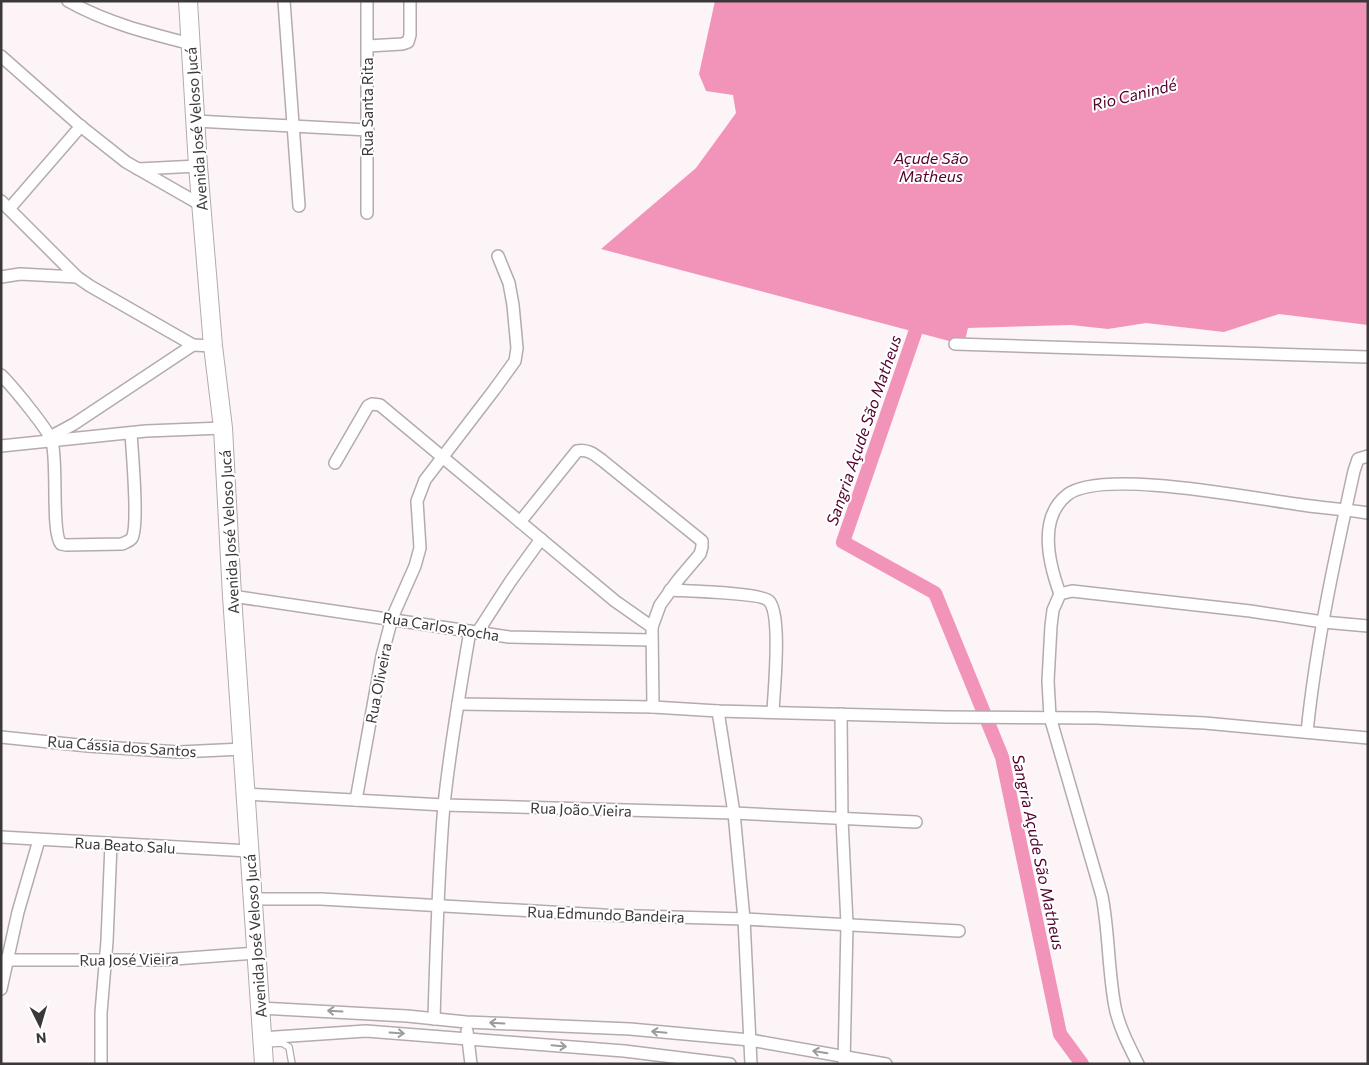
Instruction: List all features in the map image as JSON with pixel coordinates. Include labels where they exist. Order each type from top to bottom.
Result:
[{"type":"main road","name":"Avenida José Veloso Jucá","points":[[188,1],[201,205],[223,428],[232,596],[264,1064]]},
{"type":"street","points":[[284,1],[299,206]]},
{"type":"street","name":"Rua Santa Rita","points":[[366,212],[368,130],[367,1]]},
{"type":"street","points":[[368,46],[408,42],[410,35],[410,1]]},
{"type":"street","points":[[76,3],[98,17],[191,44]]},
{"type":"street","points":[[1,56],[81,126],[126,162],[201,205]]},
{"type":"street","points":[[196,121],[368,130]]},
{"type":"street","points":[[81,126],[5,205],[77,277],[90,286],[194,345],[214,346]]},
{"type":"street","points":[[138,169],[198,166]]},
{"type":"street","name":"Rua Oliveira","points":[[356,800],[382,656],[392,618],[415,566],[420,548],[417,501],[420,492],[425,480],[515,361],[517,348],[513,305],[509,283],[498,256]]},
{"type":"street","points":[[1,277],[20,274],[77,277]]},
{"type":"street","points":[[955,344],[1368,357]]},
{"type":"street","points":[[51,439],[194,345]]},
{"type":"street","points":[[3,378],[51,439],[56,478],[56,536],[58,541],[66,545],[122,544],[128,542],[132,537],[134,529],[132,433]]},
{"type":"street","points":[[335,463],[365,410],[372,404],[382,407],[614,601],[652,627]]},
{"type":"street","points":[[1,446],[51,439],[223,428]]},
{"type":"street","points":[[520,522],[577,451],[584,450],[590,451],[702,541],[700,554],[660,605],[652,627],[653,707]]},
{"type":"street","points":[[1306,732],[1323,622],[1346,510],[1358,459],[1368,456]]},
{"type":"street","points":[[1138,1064],[1119,1025],[1102,896],[1050,717],[1048,681],[1053,610],[1060,594],[1050,551],[1049,522],[1061,501],[1076,489],[1086,486],[1131,484],[1180,488],[1368,513]]},
{"type":"street","points":[[434,1019],[444,805],[458,704],[473,632],[541,539]]},
{"type":"street","points":[[670,590],[750,596],[764,598],[769,601],[777,624],[773,712]]},
{"type":"street","points":[[1060,594],[1072,592],[1162,601],[1368,626]]},
{"type":"street","name":"Rua Carlos Rocha","points":[[232,596],[392,618],[509,637],[651,640]]},
{"type":"street","points":[[458,704],[653,707],[718,711],[841,714],[1097,718],[1205,723],[1368,738]]},
{"type":"street","points":[[718,711],[734,813],[744,919],[751,1064]]},
{"type":"street","points":[[841,714],[842,819],[847,924],[844,1060]]},
{"type":"street","name":"Rua Cássia dos Santos","points":[[1,737],[88,746],[179,752],[243,749]]},
{"type":"street","name":"Rua João Vieira","points":[[246,794],[444,805],[734,813],[916,822]]},
{"type":"street","name":"Rua Beato Salu","points":[[1,837],[249,851]]},
{"type":"street","points":[[1,989],[4,960],[26,879],[39,840]]},
{"type":"street","points":[[101,1064],[101,1014],[106,960],[111,844]]},
{"type":"street","name":"Rua Edmundo Bandeira","points":[[253,899],[321,899],[959,931]]},
{"type":"street","name":"Rua José Vieira","points":[[4,960],[162,960],[257,953]]},
{"type":"street","points":[[260,1008],[466,1022],[630,1030],[750,1040],[844,1060],[886,1064]]},
{"type":"street","points":[[466,1022],[471,1064]]},
{"type":"street","points":[[262,1041],[366,1031],[468,1038],[653,1059],[730,1064]]},
{"type":"lane","points":[[262,1041],[282,1043],[288,1047],[292,1064]]},
{"type":"water","name":"Açude São Matheus","points":[[715,1],[1368,1],[1368,325],[1279,314],[1224,332],[1146,323],[1108,329],[1071,325],[968,328],[964,344],[601,249],[696,168],[736,113],[733,95],[706,91],[699,74]]},
{"type":"waterway","name":"Sangria Açude São Matheus","points":[[917,327],[843,542],[935,593],[1002,757],[1060,1034],[1082,1064]]},
{"type":"water label","name":"Rio Canindé","points":[[1134,94]]}]
